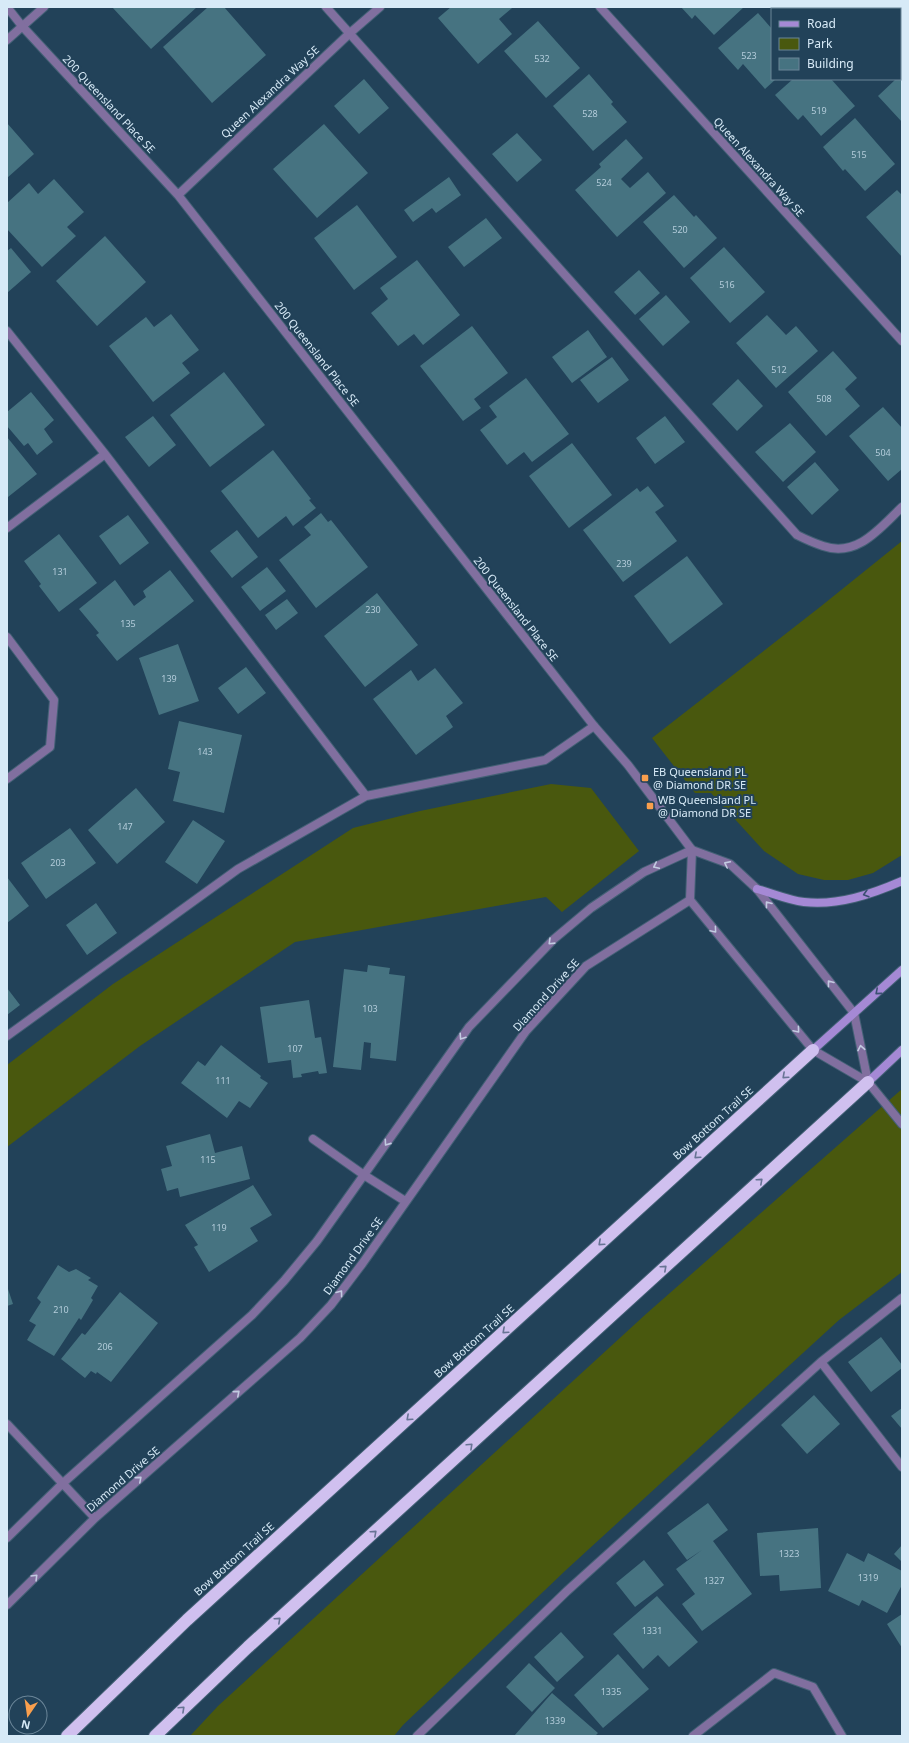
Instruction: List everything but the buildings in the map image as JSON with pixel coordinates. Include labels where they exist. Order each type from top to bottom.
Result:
[{"type":"highway","name":"Bow Bottom Trail SE","points":[[67,1736],[187,1620],[813,1050]]},
{"type":"highway","points":[[155,1736],[248,1647],[868,1082]]},
{"type":"main road","points":[[757,889],[803,902],[825,903],[855,898],[881,890],[902,880]]},
{"type":"main road","name":"Bow Bottom Trail SE","points":[[813,1050],[902,970]]},
{"type":"main road","points":[[868,1082],[902,1050]]},
{"type":"street","points":[[7,40],[44,7]]},
{"type":"street","points":[[326,7],[797,535],[824,547],[846,548],[866,541],[902,507]]},
{"type":"street","name":"Queen Alexandra Way SE","points":[[178,195],[350,33],[380,7]]},
{"type":"street","name":"Queen Alexandra Way SE","points":[[600,7],[902,341]]},
{"type":"street","name":"200 Queensland Place SE","points":[[7,8],[178,195],[594,726],[628,765],[692,850]]},
{"type":"street","points":[[7,331],[105,454],[366,796]]},
{"type":"street","points":[[7,528],[105,454]]},
{"type":"street","points":[[7,637],[54,700],[50,747],[7,779]]},
{"type":"street","points":[[7,1036],[238,869],[366,796],[545,760],[594,726]]},
{"type":"street","points":[[692,850],[690,900],[813,1050],[868,1082],[902,1124]]},
{"type":"street","points":[[7,1538],[62,1484],[252,1315],[284,1281],[317,1241],[469,1027],[554,939],[591,908],[644,872],[692,850],[730,864],[757,889],[854,1013],[868,1082]]},
{"type":"street","name":"Diamond Drive SE","points":[[7,1605],[95,1518],[300,1338],[331,1305],[362,1264],[526,1031],[586,966],[690,900]]},
{"type":"street","points":[[313,1139],[364,1175],[405,1201]]},
{"type":"street","points":[[417,1736],[567,1591],[822,1362],[902,1298]]},
{"type":"street","points":[[822,1362],[902,1467]]},
{"type":"street","points":[[7,1424],[95,1518]]},
{"type":"street","points":[[693,1736],[774,1673],[813,1687],[842,1736]]},
{"type":"green space","points":[[902,541],[902,855],[873,873],[848,880],[824,880],[798,874],[764,851],[711,793],[695,793],[652,738]]},
{"type":"green space","points":[[551,784],[591,788],[639,851],[562,912],[546,897],[295,942],[140,1046],[7,1147],[7,1065],[113,984],[353,828],[420,811]]},
{"type":"green space","points":[[902,1089],[902,1272],[839,1320],[566,1570],[403,1725],[394,1736],[190,1736],[218,1706],[646,1314]]},
{"type":"place","name":"EB Queensland PL @ Diamond DR SE","points":[[645,778]]},
{"type":"place","name":"WB Queensland PL @ Diamond DR SE","points":[[650,806]]}]
